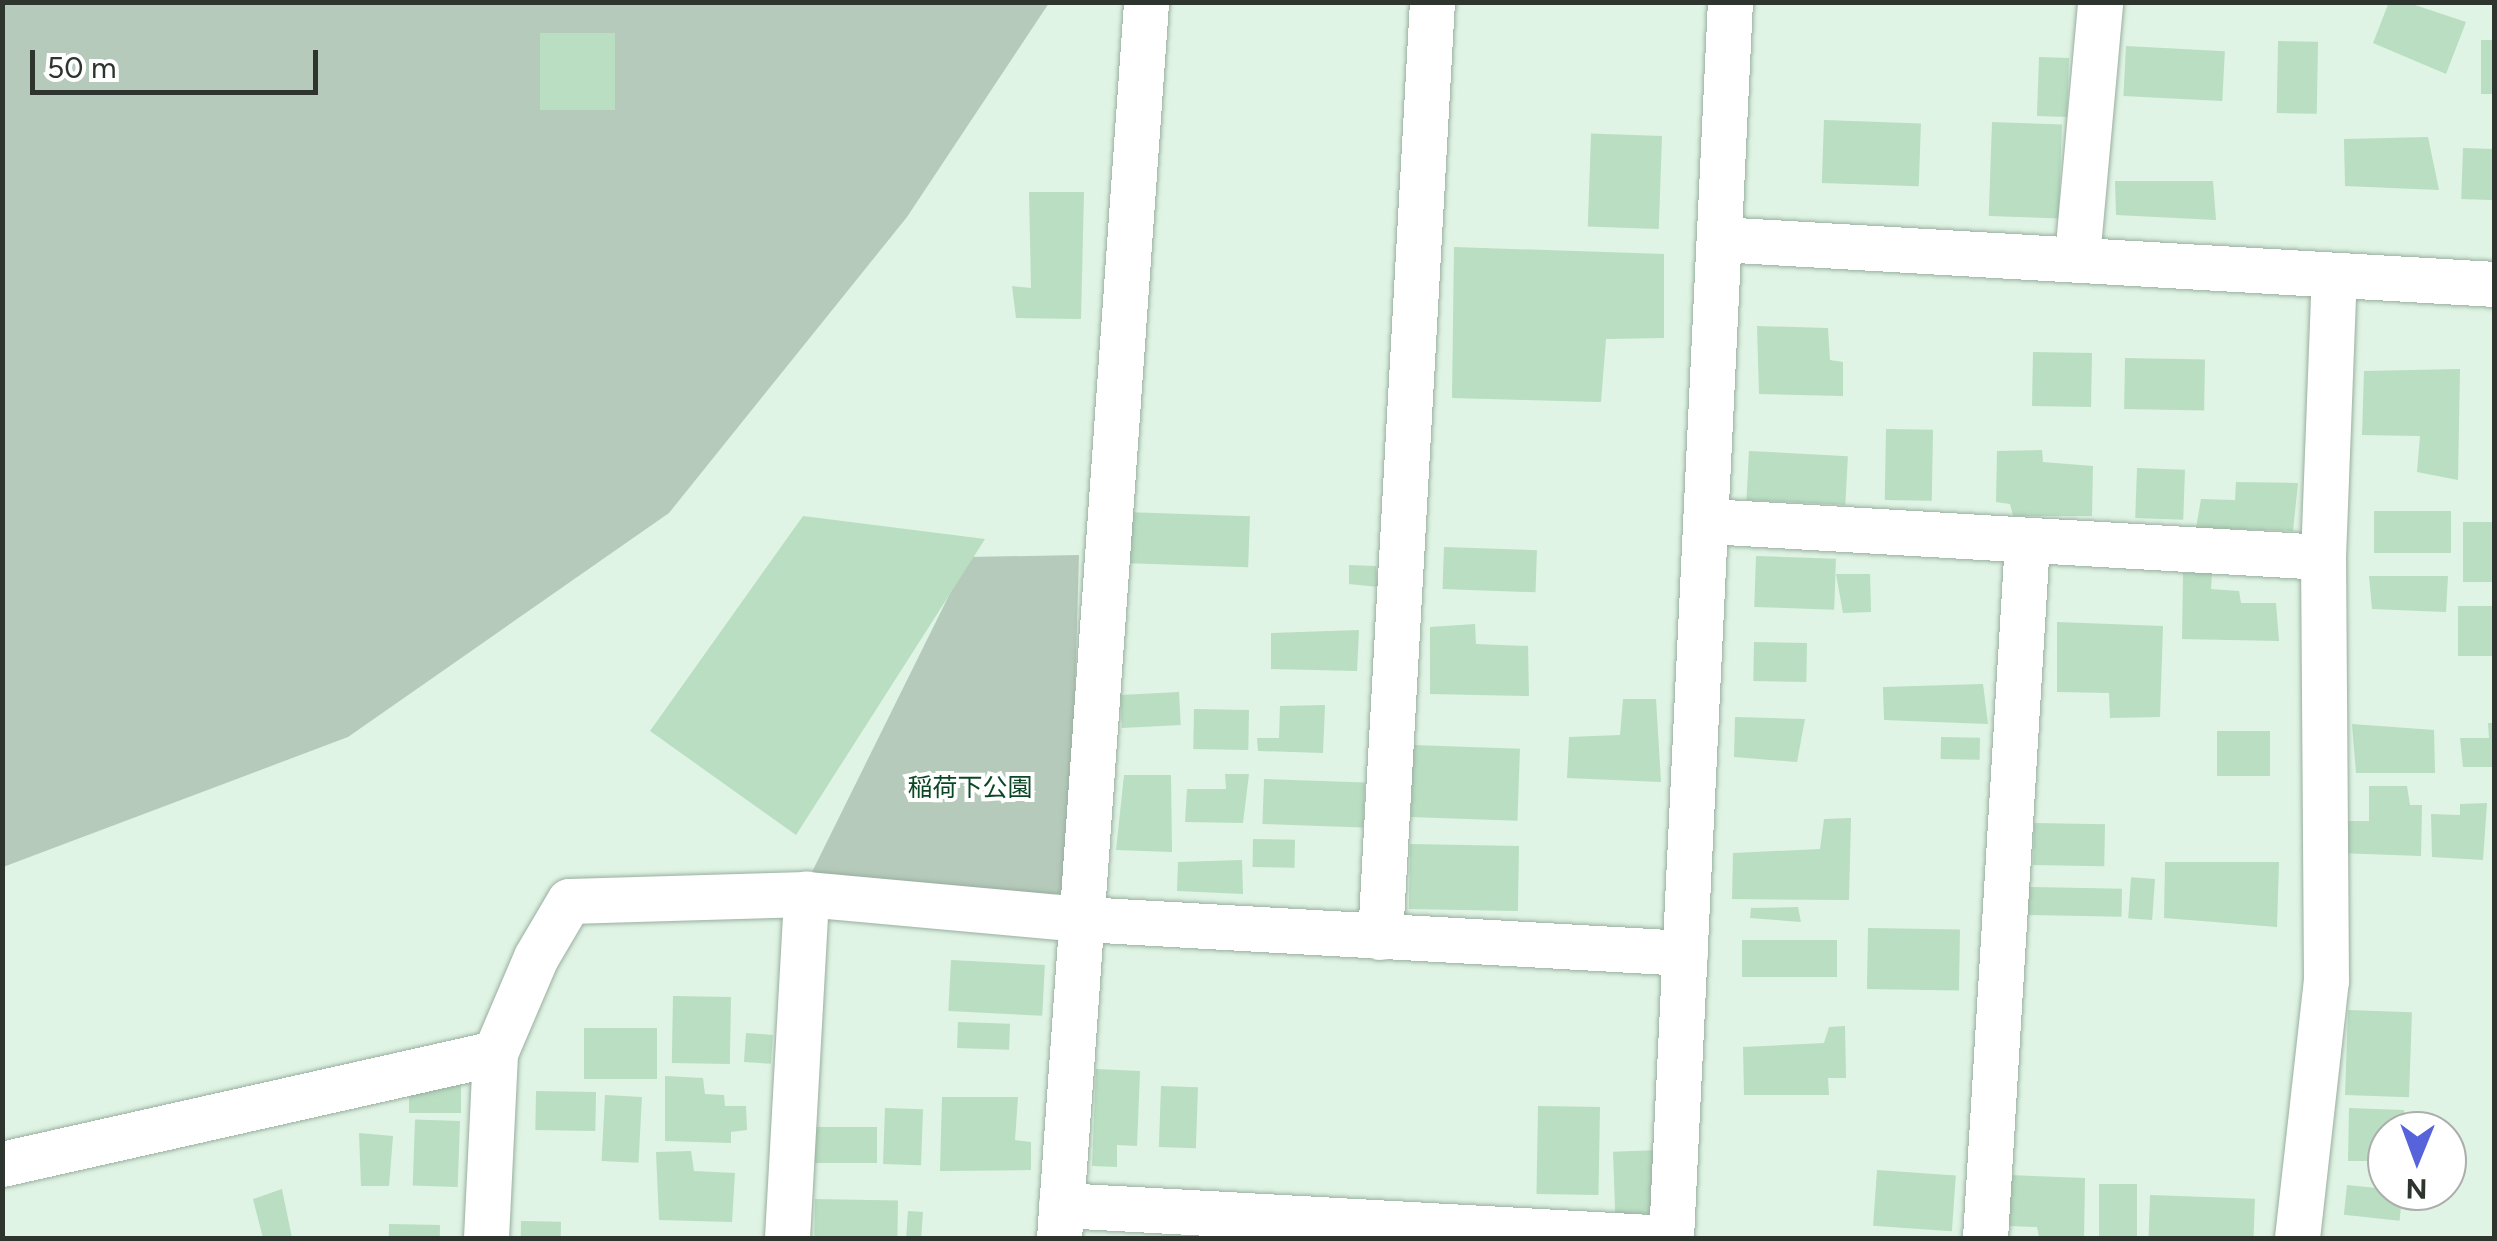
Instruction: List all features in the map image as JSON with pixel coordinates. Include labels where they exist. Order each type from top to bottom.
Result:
[{"type":"street","points":[[1146,2],[1060,1222],[1670,1238],[1708,521],[1730,2]]},
{"type":"street","points":[[1380,937],[1432,2]]},
{"type":"street","points":[[2077,257],[2100,2]]},
{"type":"street","points":[[1718,238],[2494,284]]},
{"type":"street","points":[[2298,1238],[2326,980],[2323,558],[2334,275]]},
{"type":"street","points":[[1708,521],[2323,558]]},
{"type":"street","points":[[1986,1238],[2028,542]]},
{"type":"street","points":[[787,1238],[806,894]]},
{"type":"street","points":[[486,1238],[495,1053],[536,957],[569,902],[806,894],[1083,919],[1685,953]]},
{"type":"street","points":[[2,1164],[495,1053]]},
{"type":"green space","points":[[3,3],[1049,3],[907,217],[669,513],[348,737],[3,867]]},
{"type":"green space","name":"稲荷下公園","points":[[1079,555],[1069,899],[809,878],[968,557]]},
{"type":"building","points":[[2389,2],[2406,2],[2466,22],[2446,74],[2373,43]]},
{"type":"building","points":[[540,33],[615,33],[615,110],[540,110]]},
{"type":"building","points":[[2481,40],[2494,40],[2494,94],[2481,94]]},
{"type":"building","points":[[2278,41],[2318,42],[2317,114],[2277,113]]},
{"type":"building","points":[[2126,46],[2225,51],[2222,101],[2123,96]]},
{"type":"building","points":[[2039,57],[2069,58],[2067,117],[2037,116]]},
{"type":"building","points":[[1824,120],[1921,123],[1919,186],[1822,183]]},
{"type":"building","points":[[1992,122],[2062,124],[2059,218],[1989,216]]},
{"type":"building","points":[[1591,134],[1662,136],[1659,229],[1588,226]]},
{"type":"building","points":[[2428,137],[2439,190],[2345,186],[2344,139]]},
{"type":"building","points":[[2463,148],[2494,149],[2492,200],[2461,199]]},
{"type":"building","points":[[2115,181],[2213,181],[2216,220],[2116,215]]},
{"type":"building","points":[[1029,192],[1084,192],[1081,319],[1016,318],[1012,286],[1031,288]]},
{"type":"building","points":[[1454,247],[1664,254],[1664,338],[1606,339],[1601,402],[1452,398]]},
{"type":"building","points":[[1757,326],[1828,328],[1830,360],[1843,362],[1843,396],[1759,394]]},
{"type":"building","points":[[2033,352],[2092,353],[2091,407],[2032,406]]},
{"type":"building","points":[[2125,358],[2205,359],[2204,410],[2124,409]]},
{"type":"building","points":[[2460,369],[2458,480],[2417,472],[2420,436],[2362,435],[2364,371]]},
{"type":"building","points":[[1886,429],[1933,430],[1932,501],[1885,500]]},
{"type":"building","points":[[2042,450],[2043,462],[2093,466],[2092,516],[2013,516],[2010,504],[1996,502],[1997,451]]},
{"type":"building","points":[[1749,451],[1848,456],[1845,505],[1746,500]]},
{"type":"building","points":[[2137,468],[2185,470],[2183,520],[2135,518]]},
{"type":"building","points":[[2236,482],[2298,483],[2293,531],[2196,528],[2201,499],[2235,500]]},
{"type":"building","points":[[2374,511],[2451,511],[2451,553],[2374,553]]},
{"type":"building","points":[[1125,512],[1250,516],[1248,567],[1123,563]]},
{"type":"building","points":[[803,516],[985,539],[796,835],[650,731]]},
{"type":"building","points":[[2463,522],[2494,522],[2494,582],[2463,582]]},
{"type":"building","points":[[1444,547],[1537,550],[1535,592],[1443,589]]},
{"type":"building","points":[[1756,556],[1836,559],[1834,610],[1754,607]]},
{"type":"building","points":[[1349,565],[1376,566],[1378,587],[1349,584]]},
{"type":"building","points":[[2183,573],[2212,573],[2211,589],[2239,591],[2241,603],[2276,603],[2279,641],[2182,639]]},
{"type":"building","points":[[1836,574],[1870,574],[1871,612],[1843,613]]},
{"type":"building","points":[[2369,576],[2448,576],[2446,612],[2372,609]]},
{"type":"building","points":[[2458,606],[2494,606],[2494,656],[2458,656]]},
{"type":"building","points":[[2057,622],[2163,626],[2160,717],[2110,718],[2109,693],[2057,692]]},
{"type":"building","points":[[1475,624],[1476,644],[1528,646],[1529,696],[1430,694],[1430,627]]},
{"type":"building","points":[[1359,630],[1357,671],[1271,669],[1271,633]]},
{"type":"building","points":[[1754,642],[1807,643],[1806,682],[1753,681]]},
{"type":"building","points":[[1983,684],[1988,724],[1884,720],[1883,687]]},
{"type":"building","points":[[1179,692],[1181,725],[1122,728],[1120,695]]},
{"type":"building","points":[[1623,699],[1656,699],[1661,782],[1567,778],[1569,737],[1620,735]]},
{"type":"building","points":[[1325,705],[1323,753],[1258,751],[1257,738],[1279,738],[1280,706]]},
{"type":"building","points":[[1194,709],[1249,710],[1248,750],[1193,749]]},
{"type":"building","points":[[1735,717],[1805,719],[1797,762],[1734,757]]},
{"type":"building","points":[[2488,723],[2494,723],[2494,767],[2463,767],[2460,738],[2489,738]]},
{"type":"building","points":[[2352,724],[2434,730],[2435,773],[2356,773]]},
{"type":"building","points":[[2217,731],[2270,731],[2270,776],[2217,776]]},
{"type":"building","points":[[1941,737],[1980,738],[1980,760],[1941,759]]},
{"type":"building","points":[[1413,745],[1520,749],[1517,821],[1410,817]]},
{"type":"building","points":[[1225,774],[1249,774],[1243,823],[1185,822],[1187,789],[1226,789]]},
{"type":"building","points":[[1124,775],[1171,775],[1172,852],[1116,850]]},
{"type":"building","points":[[1264,779],[1365,783],[1363,827],[1262,824]]},
{"type":"building","points":[[2369,786],[2407,786],[2410,805],[2422,805],[2421,856],[2338,853],[2337,821],[2369,821]]},
{"type":"building","points":[[2487,803],[2483,860],[2432,857],[2431,814],[2460,815],[2460,804]]},
{"type":"building","points":[[1851,818],[1849,900],[1732,899],[1733,853],[1820,849],[1824,819]]},
{"type":"building","points":[[2034,823],[2105,824],[2104,866],[2033,865]]},
{"type":"building","points":[[1253,839],[1295,840],[1295,868],[1253,867]]},
{"type":"building","points":[[1410,844],[1519,846],[1518,911],[1409,909]]},
{"type":"building","points":[[1242,860],[1243,894],[1177,891],[1178,862]]},
{"type":"building","points":[[2165,862],[2279,862],[2277,927],[2164,918]]},
{"type":"building","points":[[2131,877],[2155,879],[2152,920],[2128,918]]},
{"type":"building","points":[[2027,887],[2122,889],[2121,917],[2027,915]]},
{"type":"building","points":[[1798,907],[1801,922],[1750,918],[1751,908]]},
{"type":"building","points":[[1868,928],[1960,930],[1959,991],[1867,989]]},
{"type":"building","points":[[1742,940],[1837,940],[1837,977],[1742,977]]},
{"type":"building","points":[[951,960],[1045,965],[1042,1016],[948,1011]]},
{"type":"building","points":[[673,996],[731,997],[730,1064],[672,1063]]},
{"type":"building","points":[[2348,1010],[2412,1012],[2409,1097],[2345,1095]]},
{"type":"building","points":[[958,1022],[1010,1024],[1009,1050],[957,1048]]},
{"type":"building","points":[[1845,1026],[1846,1078],[1828,1078],[1829,1095],[1744,1095],[1743,1047],[1824,1043],[1829,1027]]},
{"type":"building","points":[[584,1028],[657,1028],[657,1079],[584,1079]]},
{"type":"building","points":[[746,1033],[773,1035],[771,1064],[744,1062]]},
{"type":"building","points":[[1096,1069],[1140,1071],[1137,1146],[1117,1145],[1117,1167],[1092,1166]]},
{"type":"building","points":[[665,1076],[703,1078],[705,1094],[724,1095],[725,1106],[746,1106],[747,1130],[731,1132],[731,1143],[665,1141]]},
{"type":"building","points":[[409,1084],[461,1084],[461,1113],[409,1113]]},
{"type":"building","points":[[1161,1086],[1198,1087],[1196,1148],[1159,1147]]},
{"type":"building","points":[[536,1091],[596,1092],[595,1131],[535,1130]]},
{"type":"building","points":[[605,1095],[642,1097],[638,1163],[602,1161]]},
{"type":"building","points":[[942,1097],[1018,1097],[1015,1140],[1031,1142],[1031,1170],[940,1171]]},
{"type":"building","points":[[1538,1106],[1600,1107],[1598,1195],[1536,1194]]},
{"type":"building","points":[[885,1108],[923,1109],[921,1165],[883,1164]]},
{"type":"building","points":[[2349,1108],[2404,1110],[2367,1111],[2367,1161],[2348,1161]]},
{"type":"building","points":[[415,1119],[460,1121],[458,1187],[413,1185]]},
{"type":"building","points":[[810,1127],[877,1127],[877,1163],[810,1163]]},
{"type":"building","points":[[359,1133],[393,1136],[389,1186],[361,1186]]},
{"type":"building","points":[[1660,1150],[1662,1213],[1615,1215],[1613,1152]]},
{"type":"building","points":[[691,1151],[694,1171],[735,1173],[732,1222],[659,1220],[656,1152]]},
{"type":"building","points":[[1877,1170],[1956,1176],[1952,1231],[1873,1226]]},
{"type":"building","points":[[2009,1175],[2085,1178],[2084,1238],[2039,1237],[2037,1227],[2009,1226]]},
{"type":"building","points":[[2099,1184],[2137,1184],[2137,1238],[2099,1238]]},
{"type":"building","points":[[2347,1185],[2367,1187],[2367,1211],[2401,1211],[2400,1221],[2344,1215]]},
{"type":"building","points":[[282,1189],[292,1238],[263,1238],[253,1199]]},
{"type":"building","points":[[2150,1195],[2255,1199],[2254,1238],[2148,1238]]},
{"type":"building","points":[[815,1199],[898,1200],[897,1238],[814,1238]]},
{"type":"building","points":[[908,1211],[923,1212],[921,1238],[906,1238]]},
{"type":"building","points":[[521,1221],[561,1222],[561,1238],[521,1238]]},
{"type":"building","points":[[389,1224],[440,1225],[440,1238],[389,1238]]}]
